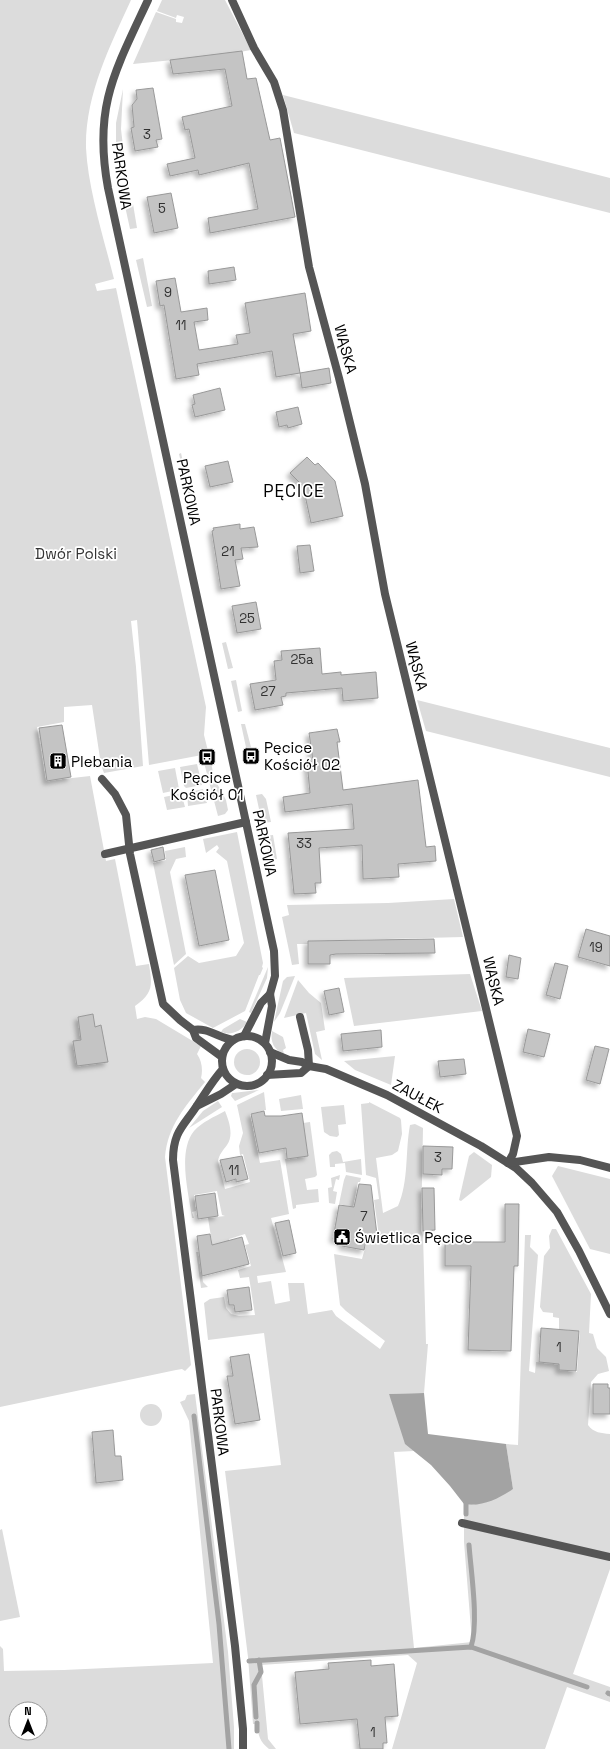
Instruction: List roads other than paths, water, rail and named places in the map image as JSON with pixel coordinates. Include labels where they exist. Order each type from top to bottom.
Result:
[{"type":"street","name":"PARKOWA","points":[[148,0],[117,67],[109,91],[103,123],[103,160],[275,956],[276,973],[270,994],[272,1006],[265,1044]]},
{"type":"street","name":"WĄSKA","points":[[232,0],[254,48],[274,82],[283,110],[310,267],[365,484],[385,594],[516,1130],[516,1147],[508,1163]]},
{"type":"street","points":[[102,779],[111,788],[124,810],[128,824],[129,848],[162,1001],[169,1011],[193,1030],[196,1038],[215,1050],[222,1057]]},
{"type":"street","points":[[105,854],[246,822]]},
{"type":"street","name":"PARKOWA","points":[[244,1036],[261,1003],[270,994]]},
{"type":"street","points":[[267,1075],[300,1073],[309,1066],[300,1016]]},
{"type":"street","points":[[193,1030],[201,1028],[225,1039],[233,1040]]},
{"type":"street","points":[[244,1036],[255,1037],[265,1044],[270,1052],[272,1063],[267,1075],[256,1084],[244,1086],[236,1084],[228,1078],[223,1069],[222,1057],[226,1046],[233,1040],[244,1036]]},
{"type":"street","name":"ZAUŁEK","points":[[270,1052],[290,1060],[302,1062],[309,1066],[326,1069],[387,1095],[481,1146],[508,1163]]},
{"type":"street","name":"PARKOWA","points":[[223,1069],[211,1083],[177,1134],[173,1148],[173,1160],[236,1646],[243,1729],[243,1749]]},
{"type":"street","name":"PARKOWA","points":[[197,1106],[221,1094],[236,1084]]},
{"type":"street","points":[[508,1163],[549,1157],[580,1160],[610,1168]]},
{"type":"street","points":[[508,1163],[521,1172],[557,1212],[580,1250],[610,1314]]},
{"type":"street","points":[[462,1523],[610,1558]]},
{"type":"waterway","points":[[194,1416],[219,1624],[229,1749]]},
{"type":"waterway","points":[[466,1504],[466,1514]]},
{"type":"waterway","points":[[469,1545],[474,1611],[471,1647]]},
{"type":"waterway","points":[[249,1661],[471,1647],[587,1687]]},
{"type":"waterway","points":[[256,1717],[254,1685],[261,1672],[259,1660]]},
{"type":"waterway","points":[[257,1723],[257,1731]]},
{"type":"place","name":"Pęcice Kościół 02","points":[[251,756]]},
{"type":"place","name":"Pęcice Kościół 01","points":[[207,757]]},
{"type":"place","name":"Plebania","points":[[58,761]]},
{"type":"place","name":"Świetlica Pęcice","points":[[342,1237]]},
{"type":"district","name":"PĘCICE","points":[[294,491]]},
{"type":"park label","name":"Dwór Polski","points":[[76,553]]}]
